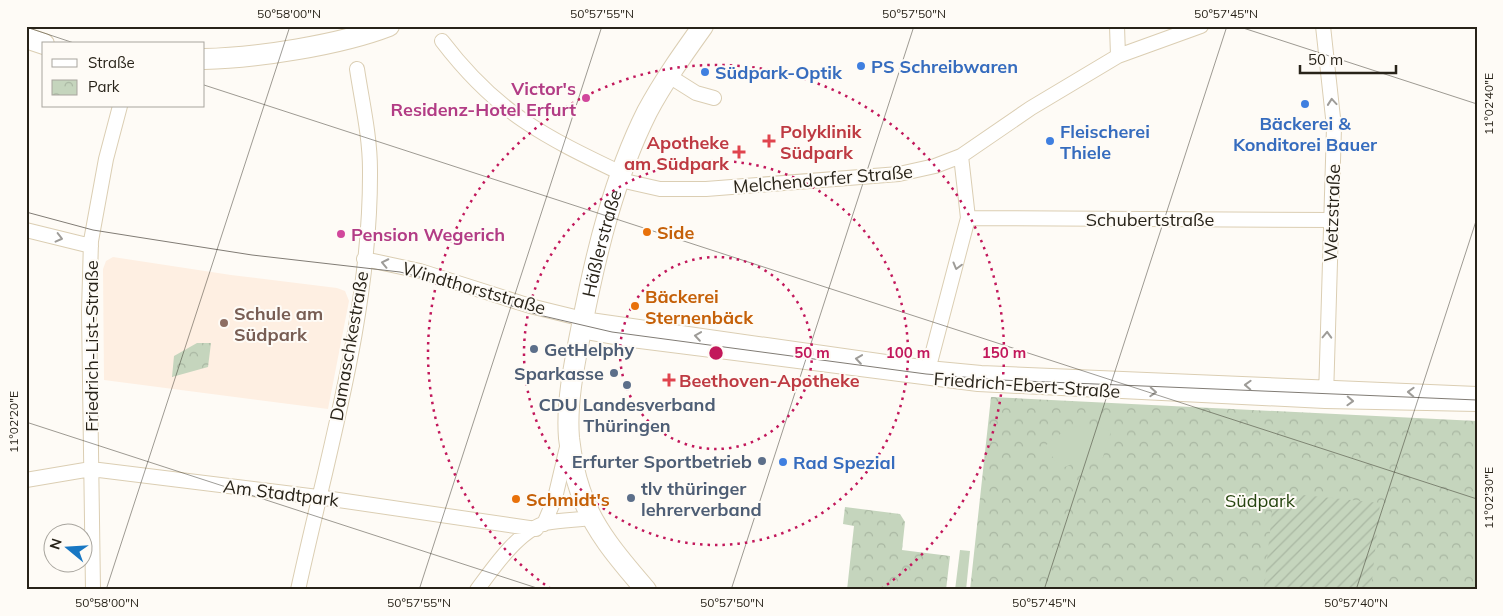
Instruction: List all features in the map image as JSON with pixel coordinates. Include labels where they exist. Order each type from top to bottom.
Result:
[{"type":"street","points":[[205,60],[286,50],[334,41],[388,26]]},
{"type":"street","name":"Häßlerstraße","points":[[646,590],[615,552],[592,518],[580,490],[569,436],[571,394],[582,325],[598,250],[622,177],[641,125],[669,76],[703,26]]},
{"type":"street","points":[[1117,26],[1118,56]]},
{"type":"street","name":"Melchendorfer Straße","points":[[442,41],[466,72],[521,121],[560,144],[622,177],[660,189],[706,189],[899,174],[935,166],[961,156],[1031,108],[1118,56],[1201,26]]},
{"type":"street","name":"Wetzstraße","points":[[1323,26],[1334,127],[1326,394]]},
{"type":"street","points":[[26,38],[42,43]]},
{"type":"street","name":"Damaschkestraße","points":[[298,590],[353,340],[364,259],[370,167],[357,69]]},
{"type":"street","points":[[669,76],[696,93],[714,98]]},
{"type":"street","name":"Friedrich-List-Straße","points":[[93,590],[91,246],[106,158],[119,108]]},
{"type":"street","points":[[926,373],[968,218],[961,156]]},
{"type":"street","name":"Schubertstraße","points":[[968,218],[1332,220]]},
{"type":"street","points":[[26,230],[91,246]]},
{"type":"street","name":"Windthorststraße","points":[[364,259],[420,271],[530,306],[582,325]]},
{"type":"street","name":"Friedrich-Ebert-Straße","points":[[582,325],[632,340],[926,373],[981,373],[1477,404]]},
{"type":"street","name":"Friedrich-Ebert-Straße","points":[[1326,394],[1477,394]]},
{"type":"street","points":[[540,526],[555,498],[569,436]]},
{"type":"street","name":"Am Stadtpark","points":[[26,480],[91,469],[540,526]]},
{"type":"street","points":[[477,590],[508,551],[524,536],[540,526],[592,518]]},
{"type":"shaded area","name":"Schule am Südpark","points":[[113,257],[231,275],[337,288],[345,291],[349,301],[328,409],[104,380],[103,269],[106,261]]},
{"type":"green space","points":[[197,343],[211,343],[208,367],[172,377],[174,356]]},
{"type":"green space","name":"Südpark","points":[[991,397],[1477,421],[1477,590],[970,590]]},
{"type":"green space","points":[[1094,426],[1111,431],[1102,460],[1091,459],[1081,461],[1061,469],[1045,446],[1068,428]]},
{"type":"green space","points":[[1274,492],[1380,503],[1371,590],[1264,590]]},
{"type":"green space","points":[[845,507],[900,514],[905,522],[902,550],[950,556],[946,590],[847,590],[854,526],[843,524]]},
{"type":"green space","points":[[960,550],[970,551],[966,590],[955,590]]},
{"type":"tram line","points":[[26,212],[93,230],[252,255],[400,272],[443,283],[539,315],[612,332],[926,374],[1000,380],[1477,400]]},
{"type":"place","name":"PS Schreibwaren","points":[[861,66]]},
{"type":"place","name":"Südpark-Optik","points":[[705,72]]},
{"type":"place","name":"Victor's Residenz-Hotel Erfurt","points":[[586,98]]},
{"type":"place","name":"Bäckerei & Konditorei Bauer","points":[[1305,104]]},
{"type":"place","name":"Polyklinik Südpark","points":[[769,141]]},
{"type":"place","name":"Fleischerei Thiele","points":[[1050,141]]},
{"type":"place","name":"Apotheke am Südpark","points":[[739,152]]},
{"type":"place","name":"Side","points":[[647,232]]},
{"type":"place","name":"Pension Wegerich","points":[[341,234]]},
{"type":"place","name":"Bäckerei Sternenbäck","points":[[635,306]]},
{"type":"place","name":"Schule am Südpark","points":[[224,323]]},
{"type":"place","name":"GetHelphy","points":[[534,349]]},
{"type":"place","name":"Sparkasse","points":[[614,373]]},
{"type":"place","name":"Beethoven-Apotheke","points":[[669,380]]},
{"type":"place","name":"CDU Landesverband Thüringen","points":[[627,385]]},
{"type":"place","name":"Erfurter Sportbetrieb","points":[[762,461]]},
{"type":"place","name":"Rad Spezial","points":[[783,462]]},
{"type":"place","name":"tlv thüringer lehrerverband","points":[[631,498]]},
{"type":"place","name":"Schmidt's","points":[[516,499]]}]
